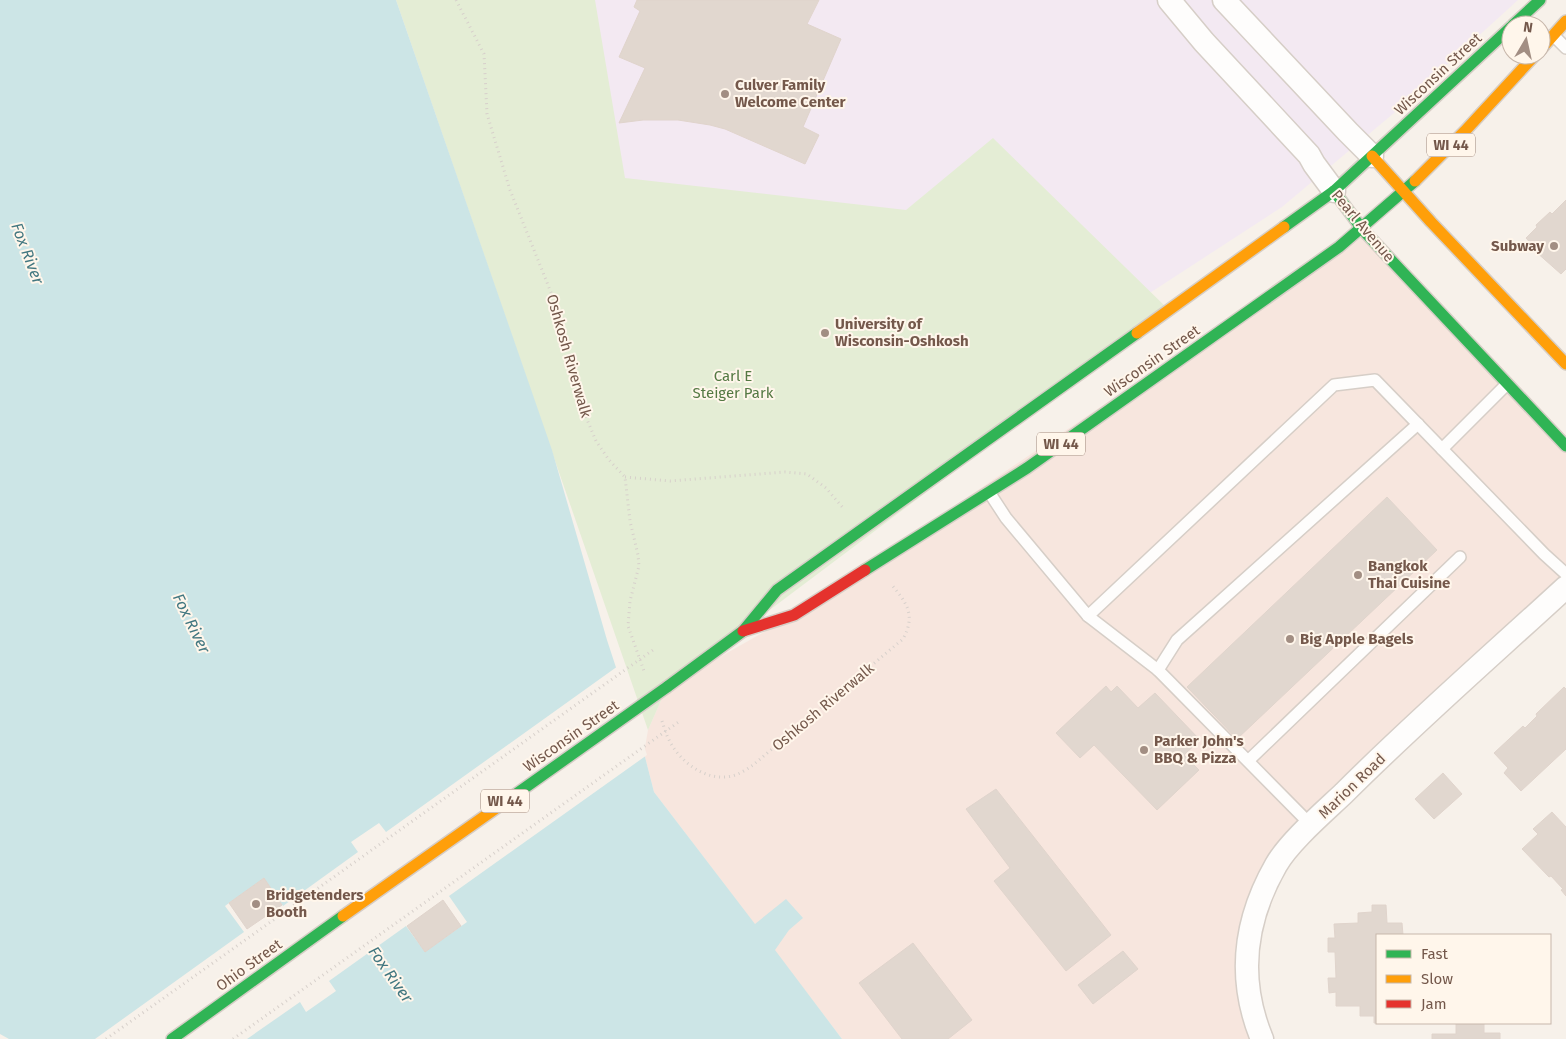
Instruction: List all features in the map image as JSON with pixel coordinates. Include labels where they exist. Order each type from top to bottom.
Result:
[{"type":"main road","name":"Wisconsin Street","points":[[1524,15],[1540,0]]},
{"type":"main road","points":[[1551,37],[1566,21]]},
{"type":"main road","name":"Wisconsin Street","points":[[343,916],[667,687],[743,631],[777,590],[1334,191],[1501,36]]},
{"type":"main road","name":"Wisconsin Street","points":[[743,631],[794,614],[989,492],[1112,408],[1339,247],[1404,191],[1492,104],[1526,65]]},
{"type":"main road","points":[[1372,156],[1431,222],[1566,364]]},
{"type":"main road","name":"Pearl Avenue","points":[[1334,191],[1362,229],[1566,446]]},
{"type":"main road","name":"Ohio Street","points":[[172,1039],[343,916]]},
{"type":"street","name":"Pearl Avenue","points":[[1169,0],[1204,42],[1309,155],[1334,191]]},
{"type":"street","points":[[1224,0],[1372,156]]},
{"type":"street","name":"Marion Road","points":[[1262,1039],[1248,992],[1246,963],[1250,928],[1261,894],[1277,863],[1311,825],[1367,770],[1566,587]]},
{"type":"lane","points":[[1553,35],[1566,48]]},
{"type":"lane","points":[[1088,616],[1334,384],[1375,380],[1544,554],[1566,574]]},
{"type":"lane","points":[[1442,449],[1507,384]]},
{"type":"lane","points":[[1158,670],[1177,640],[1418,424]]},
{"type":"lane","points":[[989,492],[1006,518],[1088,616],[1158,670],[1249,760],[1311,825]]},
{"type":"lane","points":[[1249,760],[1460,557]]},
{"type":"path","name":"Oshkosh Riverwalk","points":[[456,0],[484,54],[487,114],[510,190],[558,310],[586,417],[596,440],[609,460],[625,477]]},
{"type":"path","points":[[638,653],[628,626],[630,601],[639,566],[630,521],[625,477],[670,481],[785,472],[807,474],[826,488],[861,530]]},
{"type":"path","name":"Oshkosh Riverwalk","points":[[669,740],[683,759],[706,775],[725,776],[743,772],[891,650],[903,639],[909,628],[909,615],[907,608],[895,589],[875,564]]},
{"type":"path","points":[[106,1039],[653,650]]},
{"type":"path","points":[[233,1039],[680,721]]},
{"type":"shaded area","name":"University of Wisconsin-Oshkosh","points":[[430,0],[1518,0],[1394,113],[1282,207],[896,458]]},
{"type":"shaded area","points":[[1362,229],[1566,446],[1566,587],[1296,840],[1250,928],[1262,1039],[842,1039],[654,792],[644,753],[648,730],[667,687],[794,615]]},
{"type":"green space","name":"Carl E Steiger Park","points":[[396,0],[595,0],[625,178],[906,210],[993,138],[1169,310],[667,687],[648,730]]},
{"type":"water","name":"Fox River","points":[[0,0],[396,0],[552,450],[607,640],[644,753],[654,792],[755,924],[786,899],[803,918],[789,930],[775,950],[842,1039],[9,1039],[0,1034]]},
{"type":"pier","points":[[618,666],[647,755],[449,896],[467,922],[425,952],[406,926],[329,981],[336,991],[306,1012],[300,1002],[247,1039],[95,1039],[244,932],[225,906],[264,878],[283,906],[358,852],[351,842],[379,823],[386,832]]},
{"type":"building","name":"Culver Family Welcome Center","points":[[637,0],[819,0],[807,24],[841,39],[803,127],[819,135],[805,164],[725,129],[710,125],[678,120],[643,120],[619,123],[645,68],[619,57],[640,11],[634,7]]},
{"type":"building","points":[[1566,200],[1566,269],[1561,274],[1535,251],[1537,250],[1526,238],[1537,227],[1536,225],[1550,212],[1552,214]]},
{"type":"building","points":[[1387,497],[1437,550],[1237,739],[1187,687]]},
{"type":"building","name":"Parker John's BBQ & Pizza","points":[[1106,686],[1111,692],[1117,686],[1138,708],[1155,693],[1200,740],[1184,755],[1199,770],[1157,810],[1094,745],[1080,758],[1056,733]]},
{"type":"building","points":[[1564,687],[1566,689],[1566,749],[1521,791],[1504,773],[1508,768],[1494,753],[1523,726],[1525,728],[1537,716],[1536,714]]},
{"type":"building","points":[[1443,773],[1462,794],[1434,819],[1415,799]]},
{"type":"building","points":[[996,789],[1111,935],[1066,971],[994,881],[1010,868],[966,809]]},
{"type":"building","points":[[1552,812],[1566,827],[1566,896],[1561,890],[1563,889],[1551,876],[1549,877],[1522,849],[1538,834],[1533,829]]},
{"type":"building","name":"Bridgetenders Booth","points":[[264,878],[282,905],[247,929],[229,903]]},
{"type":"building","points":[[443,900],[461,926],[425,952],[407,926]]},
{"type":"building","points":[[1372,905],[1386,905],[1387,923],[1402,923],[1403,934],[1376,934],[1376,1023],[1374,1023],[1374,1016],[1360,1016],[1360,1006],[1336,1006],[1336,992],[1329,993],[1328,978],[1336,978],[1335,952],[1328,952],[1328,938],[1335,938],[1334,924],[1358,923],[1358,913],[1372,912]]},
{"type":"building","points":[[913,943],[972,1020],[948,1039],[902,1039],[859,983]]},
{"type":"building","points":[[1123,951],[1138,969],[1093,1004],[1078,985]]},
{"type":"building","points":[[1456,1024],[1484,1024],[1484,1033],[1500,1033],[1500,1039],[1432,1039],[1432,1034],[1456,1034]]},
{"type":"traffic: fast","points":[[1524,15],[1540,0]]},
{"type":"traffic: fast","points":[[1284,227],[1334,191],[1501,36]]},
{"type":"traffic: fast","points":[[865,570],[1027,468],[1339,247],[1415,181]]},
{"type":"traffic: fast","points":[[1334,191],[1362,229],[1566,446]]},
{"type":"traffic: fast","points":[[667,687],[743,631],[777,590],[1137,333]]},
{"type":"traffic: fast","points":[[502,804],[667,687]]},
{"type":"traffic: fast","points":[[172,1039],[343,916]]},
{"type":"traffic: slow","points":[[1551,38],[1566,21]]},
{"type":"traffic: slow","points":[[1415,181],[1465,131],[1526,65]]},
{"type":"traffic: slow","points":[[1372,156],[1431,222],[1566,364]]},
{"type":"traffic: slow","points":[[1137,333],[1284,227]]},
{"type":"traffic: slow","points":[[343,916],[502,804]]},
{"type":"traffic: jam","points":[[743,631],[794,615],[865,570]]},
{"type":"place","name":"Culver Family Welcome Center","points":[[725,94]]},
{"type":"place","name":"Subway","points":[[1554,246]]},
{"type":"place","name":"University of Wisconsin-Oshkosh","points":[[825,333]]},
{"type":"place","name":"Bangkok Thai Cuisine","points":[[1358,575]]},
{"type":"place","name":"Big Apple Bagels","points":[[1290,639]]},
{"type":"place","name":"Parker John's BBQ & Pizza","points":[[1144,750]]},
{"type":"place","name":"Bridgetenders Booth","points":[[256,904]]}]
